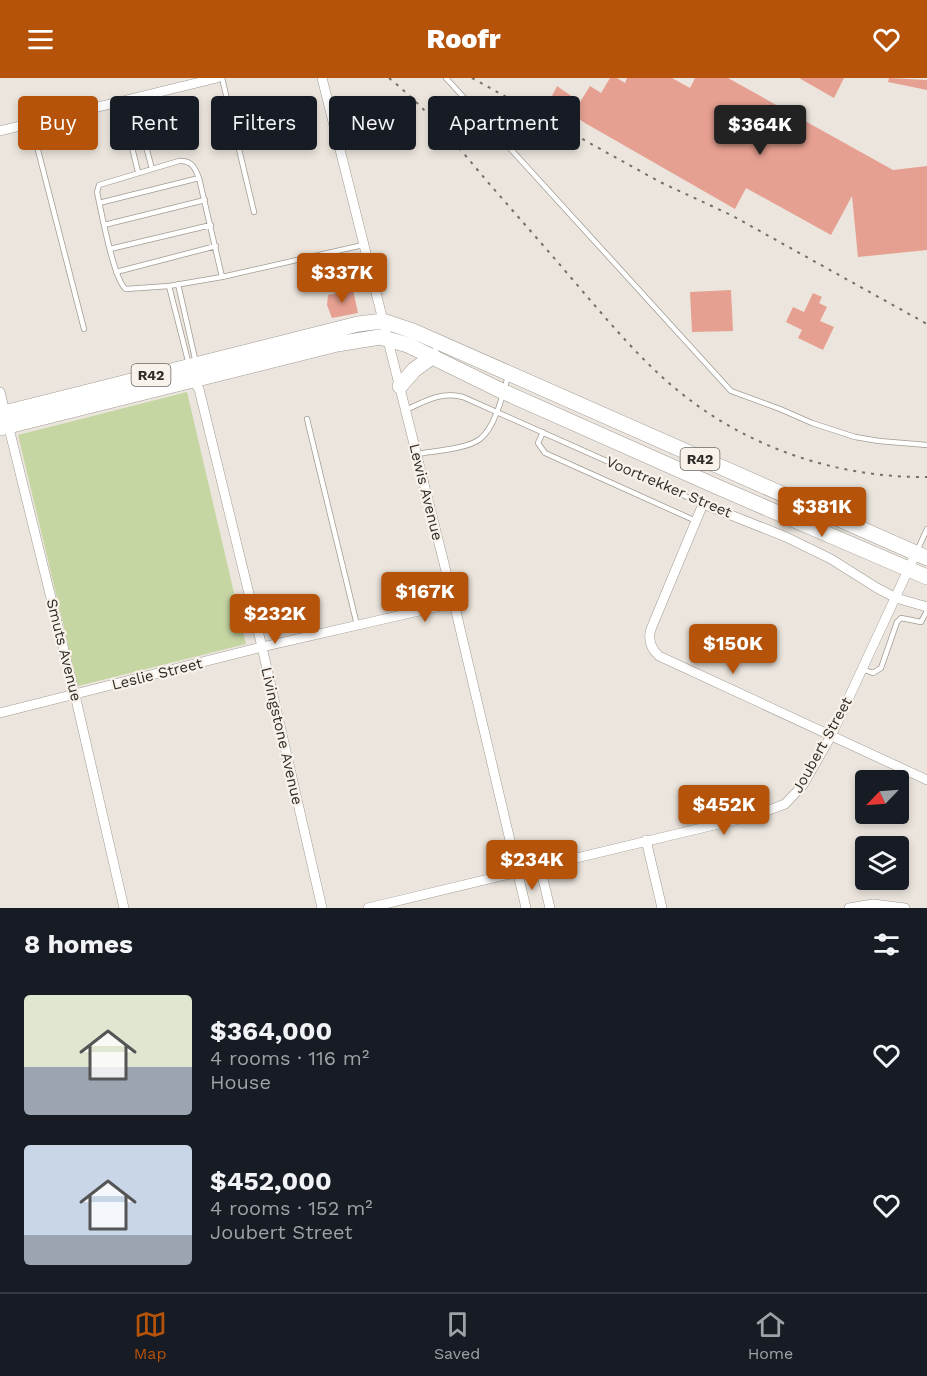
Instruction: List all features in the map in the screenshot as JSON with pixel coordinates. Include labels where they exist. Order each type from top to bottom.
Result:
[{"type":"main road","name":"R42","points":[[195,375],[358,324],[383,321],[413,332],[921,556]]},
{"type":"main road","name":"R42","points":[[3,420],[337,344],[366,338],[387,338],[433,356],[504,392],[927,577]]},
{"type":"main road","points":[[400,386],[414,370],[433,356]]},
{"type":"main road","points":[[690,474],[697,458]]},
{"type":"street","points":[[141,96],[217,78]]},
{"type":"street","name":"Lewis Avenue","points":[[322,78],[454,603],[526,908]]},
{"type":"street","points":[[0,131],[18,126]]},
{"type":"street","name":"Livingstone Avenue","points":[[195,375],[262,647],[322,908]]},
{"type":"street","name":"Smuts Avenue","points":[[0,392],[3,420],[75,695],[124,908]]},
{"type":"street","points":[[703,504],[651,629],[650,642],[654,652],[927,780]]},
{"type":"street","name":"Voortrekker Street","points":[[703,504],[815,550],[877,588],[896,598],[927,609]]},
{"type":"street","name":"Joubert Street","points":[[368,908],[756,815],[792,800],[831,736],[909,568],[921,556]]},
{"type":"street","name":"Leslie Street","points":[[0,713],[262,647],[454,603]]},
{"type":"street","points":[[646,840],[662,908]]},
{"type":"street","points":[[540,867],[550,908]]},
{"type":"street","points":[[849,908],[873,904],[904,908]]},
{"type":"lane","points":[[222,78],[254,212]]},
{"type":"lane","points":[[446,78],[731,391],[812,423],[855,437],[927,445]]},
{"type":"lane","points":[[38,150],[84,329]]},
{"type":"lane","points":[[133,150],[138,172]]},
{"type":"lane","points":[[147,150],[152,169]]},
{"type":"lane","points":[[222,277],[199,178],[196,169],[187,161],[138,172],[99,185],[97,192],[110,249],[120,285],[126,289],[170,286],[222,277],[364,245]]},
{"type":"lane","points":[[99,203],[199,178]]},
{"type":"lane","points":[[104,225],[205,200]]},
{"type":"lane","points":[[110,249],[211,225]]},
{"type":"lane","points":[[116,272],[216,246]]},
{"type":"lane","name":"Livingstone Avenue","points":[[178,284],[195,375]]},
{"type":"lane","name":"Livingstone Avenue","points":[[170,286],[195,375]]},
{"type":"lane","points":[[417,454],[480,440],[497,412],[508,374]]},
{"type":"lane","name":"Voortrekker Street","points":[[406,410],[432,398],[449,394],[463,396],[703,504]]},
{"type":"lane","points":[[307,419],[357,625]]},
{"type":"lane","points":[[543,432],[538,443],[545,453],[696,522]]},
{"type":"lane","points":[[921,556],[927,529]]},
{"type":"lane","points":[[862,669],[873,673],[881,668],[897,622],[901,618],[921,622],[927,609]]},
{"type":"green space","points":[[187,392],[246,644],[78,686],[18,435]]},
{"type":"building","points":[[610,78],[617,78],[625,83],[627,78],[672,78],[690,88],[695,78],[728,78],[893,170],[927,166],[927,250],[858,257],[852,196],[831,235],[746,188],[735,209],[580,120],[580,102],[590,86],[601,93]]},
{"type":"building","points":[[799,78],[844,78],[834,98]]},
{"type":"building","points":[[889,78],[927,80],[927,90],[888,82]]},
{"type":"building","points":[[557,86],[571,96],[552,96]]},
{"type":"building","points":[[353,290],[358,313],[332,318],[327,305],[328,295]]},
{"type":"building","points":[[731,290],[733,331],[692,332],[690,292]]},
{"type":"building","points":[[813,293],[822,297],[819,303],[827,307],[820,321],[834,327],[823,350],[798,338],[802,330],[786,322],[793,307],[804,312]]},
{"type":"railway","points":[[389,78],[440,127],[632,348],[686,397],[712,416],[740,432],[800,457],[863,472],[927,477]]},
{"type":"railway","points":[[472,78],[660,182],[731,215],[927,324]]}]
